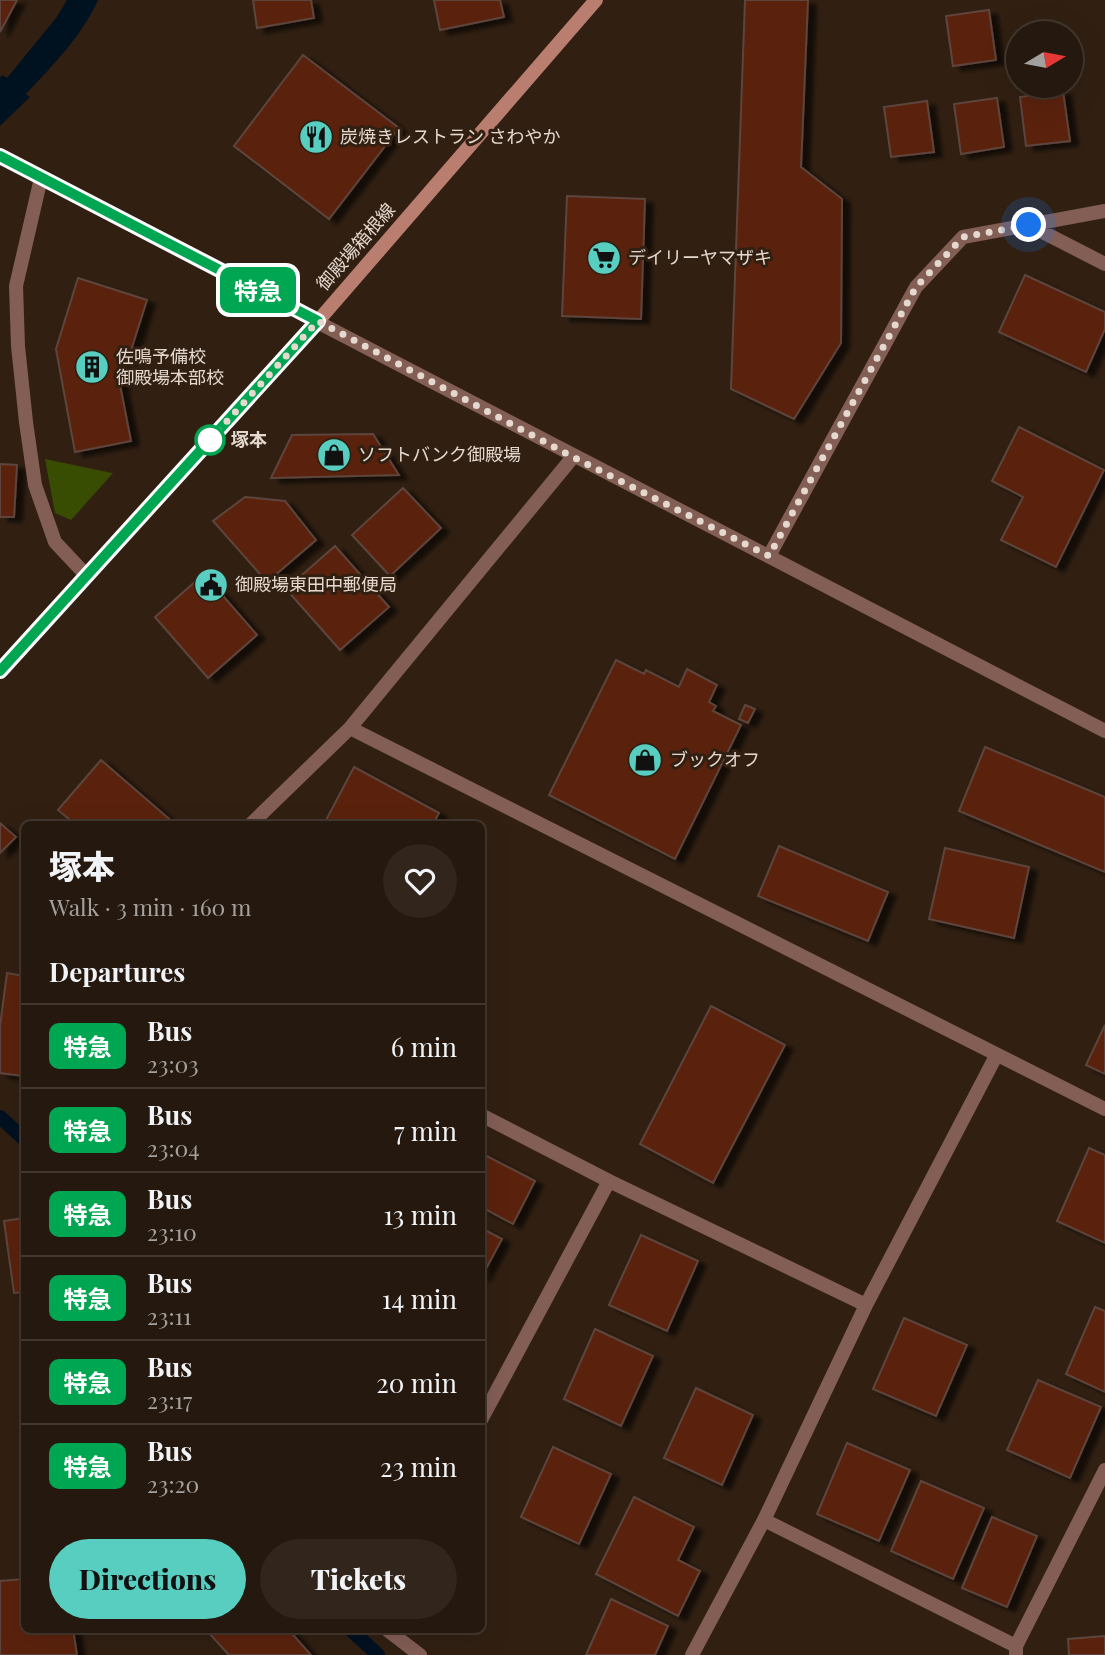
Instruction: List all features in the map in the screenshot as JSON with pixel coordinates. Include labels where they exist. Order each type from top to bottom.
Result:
[{"type":"main road","name":"御殿場箱根線","points":[[0,671],[318,321],[596,0]]},
{"type":"street","points":[[0,156],[573,457],[1105,731]]},
{"type":"street","points":[[41,178],[16,286],[18,346],[26,422],[35,485],[55,542],[86,575]]},
{"type":"street","points":[[769,556],[916,287],[963,237],[1105,211]]},
{"type":"street","points":[[1029,225],[1105,264]]},
{"type":"street","points":[[254,821],[350,728],[573,457]]},
{"type":"street","points":[[350,728],[1105,1109]]},
{"type":"street","points":[[692,1655],[764,1520],[866,1305],[996,1056]]},
{"type":"street","points":[[485,1117],[609,1181],[866,1305]]},
{"type":"street","points":[[485,1413],[609,1181]]},
{"type":"street","points":[[764,1520],[1016,1650],[1105,1470]]},
{"type":"street","points":[[391,1633],[420,1655]]},
{"type":"green space","points":[[45,459],[113,473],[71,520],[55,513]]},
{"type":"water","points":[[67,0],[98,0],[75,38],[26,94],[30,97],[0,126],[0,78],[2,75],[7,78],[56,18]]},
{"type":"building","points":[[0,0],[17,0],[0,32]]},
{"type":"building","points":[[253,0],[311,0],[314,18],[257,28]]},
{"type":"building","points":[[434,0],[500,0],[504,17],[440,30]]},
{"type":"building","points":[[745,0],[808,0],[801,167],[842,199],[841,343],[794,419],[731,389]]},
{"type":"building","points":[[989,10],[996,60],[953,66],[946,16]]},
{"type":"building","name":"炭焼きレストラン さわやか","points":[[303,55],[399,128],[329,219],[234,146]]},
{"type":"building","points":[[997,98],[1004,147],[961,154],[954,104]]},
{"type":"building","points":[[1020,98],[1064,98],[1070,141],[1026,146]]},
{"type":"building","points":[[927,101],[934,152],[891,157],[884,107]]},
{"type":"building","name":"デイリーヤマザキ","points":[[567,196],[645,199],[641,319],[562,316]]},
{"type":"building","points":[[1025,275],[1105,312],[1105,329],[1086,372],[999,332]]},
{"type":"building","name":"佐鳴予備校 御殿場本部校","points":[[78,278],[147,300],[120,385],[131,441],[75,452],[56,349]]},
{"type":"building","points":[[1019,427],[1104,470],[1056,567],[1001,540],[1023,497],[992,481]]},
{"type":"building","name":"ソフトバンク御殿場","points":[[373,434],[399,475],[271,478],[292,435]]},
{"type":"building","points":[[0,464],[17,465],[14,517],[0,517]]},
{"type":"building","points":[[403,488],[441,528],[390,576],[352,535]]},
{"type":"building","points":[[245,497],[285,501],[316,540],[267,582],[213,521]]},
{"type":"building","points":[[335,546],[389,607],[340,650],[286,589]]},
{"type":"building","points":[[204,574],[257,635],[208,678],[155,617]]},
{"type":"building","name":"ブックオフ","points":[[616,660],[644,674],[646,670],[679,687],[687,669],[717,685],[709,702],[716,706],[713,711],[741,725],[675,859],[549,795]]},
{"type":"building","points":[[745,705],[755,709],[748,723],[739,719]]},
{"type":"building","points":[[985,747],[1105,797],[1105,872],[959,811]]},
{"type":"building","points":[[101,760],[172,821],[71,821],[58,810]]},
{"type":"building","points":[[354,767],[439,813],[435,821],[326,821]]},
{"type":"building","points":[[0,823],[16,837],[0,853]]},
{"type":"building","points":[[779,846],[888,892],[868,941],[758,896]]},
{"type":"building","points":[[945,848],[1029,867],[1014,938],[929,919]]},
{"type":"building","points":[[7,973],[21,975],[21,1076],[0,1073],[0,1026]]},
{"type":"building","points":[[711,1006],[785,1045],[713,1183],[640,1144]]},
{"type":"building","points":[[1105,1025],[1105,1074],[1086,1065]]},
{"type":"building","points":[[1089,1148],[1105,1155],[1105,1243],[1057,1221]]},
{"type":"building","points":[[485,1155],[535,1181],[513,1224],[485,1209]]},
{"type":"building","points":[[21,1218],[21,1292],[14,1293],[4,1221]]},
{"type":"building","points":[[485,1230],[502,1239],[485,1271]]},
{"type":"building","points":[[641,1235],[698,1261],[667,1331],[609,1305]]},
{"type":"building","points":[[1095,1307],[1105,1311],[1105,1392],[1066,1374]]},
{"type":"building","points":[[904,1318],[967,1345],[936,1416],[873,1389]]},
{"type":"building","points":[[595,1329],[653,1356],[621,1426],[564,1399]]},
{"type":"building","points":[[1038,1380],[1101,1407],[1070,1478],[1007,1450]]},
{"type":"building","points":[[696,1388],[753,1415],[722,1485],[664,1458]]},
{"type":"building","points":[[847,1443],[910,1470],[879,1541],[817,1514]]},
{"type":"building","points":[[553,1447],[611,1474],[579,1544],[521,1517]]},
{"type":"building","points":[[921,1481],[984,1508],[953,1579],[891,1551]]},
{"type":"building","points":[[634,1497],[694,1527],[678,1560],[700,1571],[678,1616],[596,1574]]},
{"type":"building","points":[[992,1517],[1037,1536],[1007,1607],[962,1588]]},
{"type":"building","points":[[21,1579],[21,1633],[74,1633],[77,1655],[0,1655],[0,1581]]},
{"type":"building","points":[[611,1599],[668,1626],[655,1655],[586,1655]]},
{"type":"building","points":[[209,1633],[292,1633],[311,1655],[229,1655]]},
{"type":"building","points":[[1105,1636],[1105,1655],[1069,1655],[1068,1639]]},
{"type":"waterway","points":[[0,1117],[21,1136]]},
{"type":"waterway","points":[[354,1633],[378,1655]]},
{"type":"bus line","name":"特急","points":[[0,156],[318,321],[0,671]]},
{"type":"place","name":"炭焼きレストラン さわやか","points":[[316,137]]},
{"type":"place","name":"デイリーヤマザキ","points":[[604,258]]},
{"type":"place","name":"佐鳴予備校 御殿場本部校","points":[[92,367]]},
{"type":"place","name":"塚本","points":[[210,440]]},
{"type":"place","name":"ソフトバンク御殿場","points":[[334,455]]},
{"type":"place","name":"御殿場東田中郵便局","points":[[211,585]]},
{"type":"place","name":"ブックオフ","points":[[645,760]]},
{"type":"route","points":[[210,440],[318,321],[573,457],[769,556],[916,287],[963,237],[1029,225]]}]
